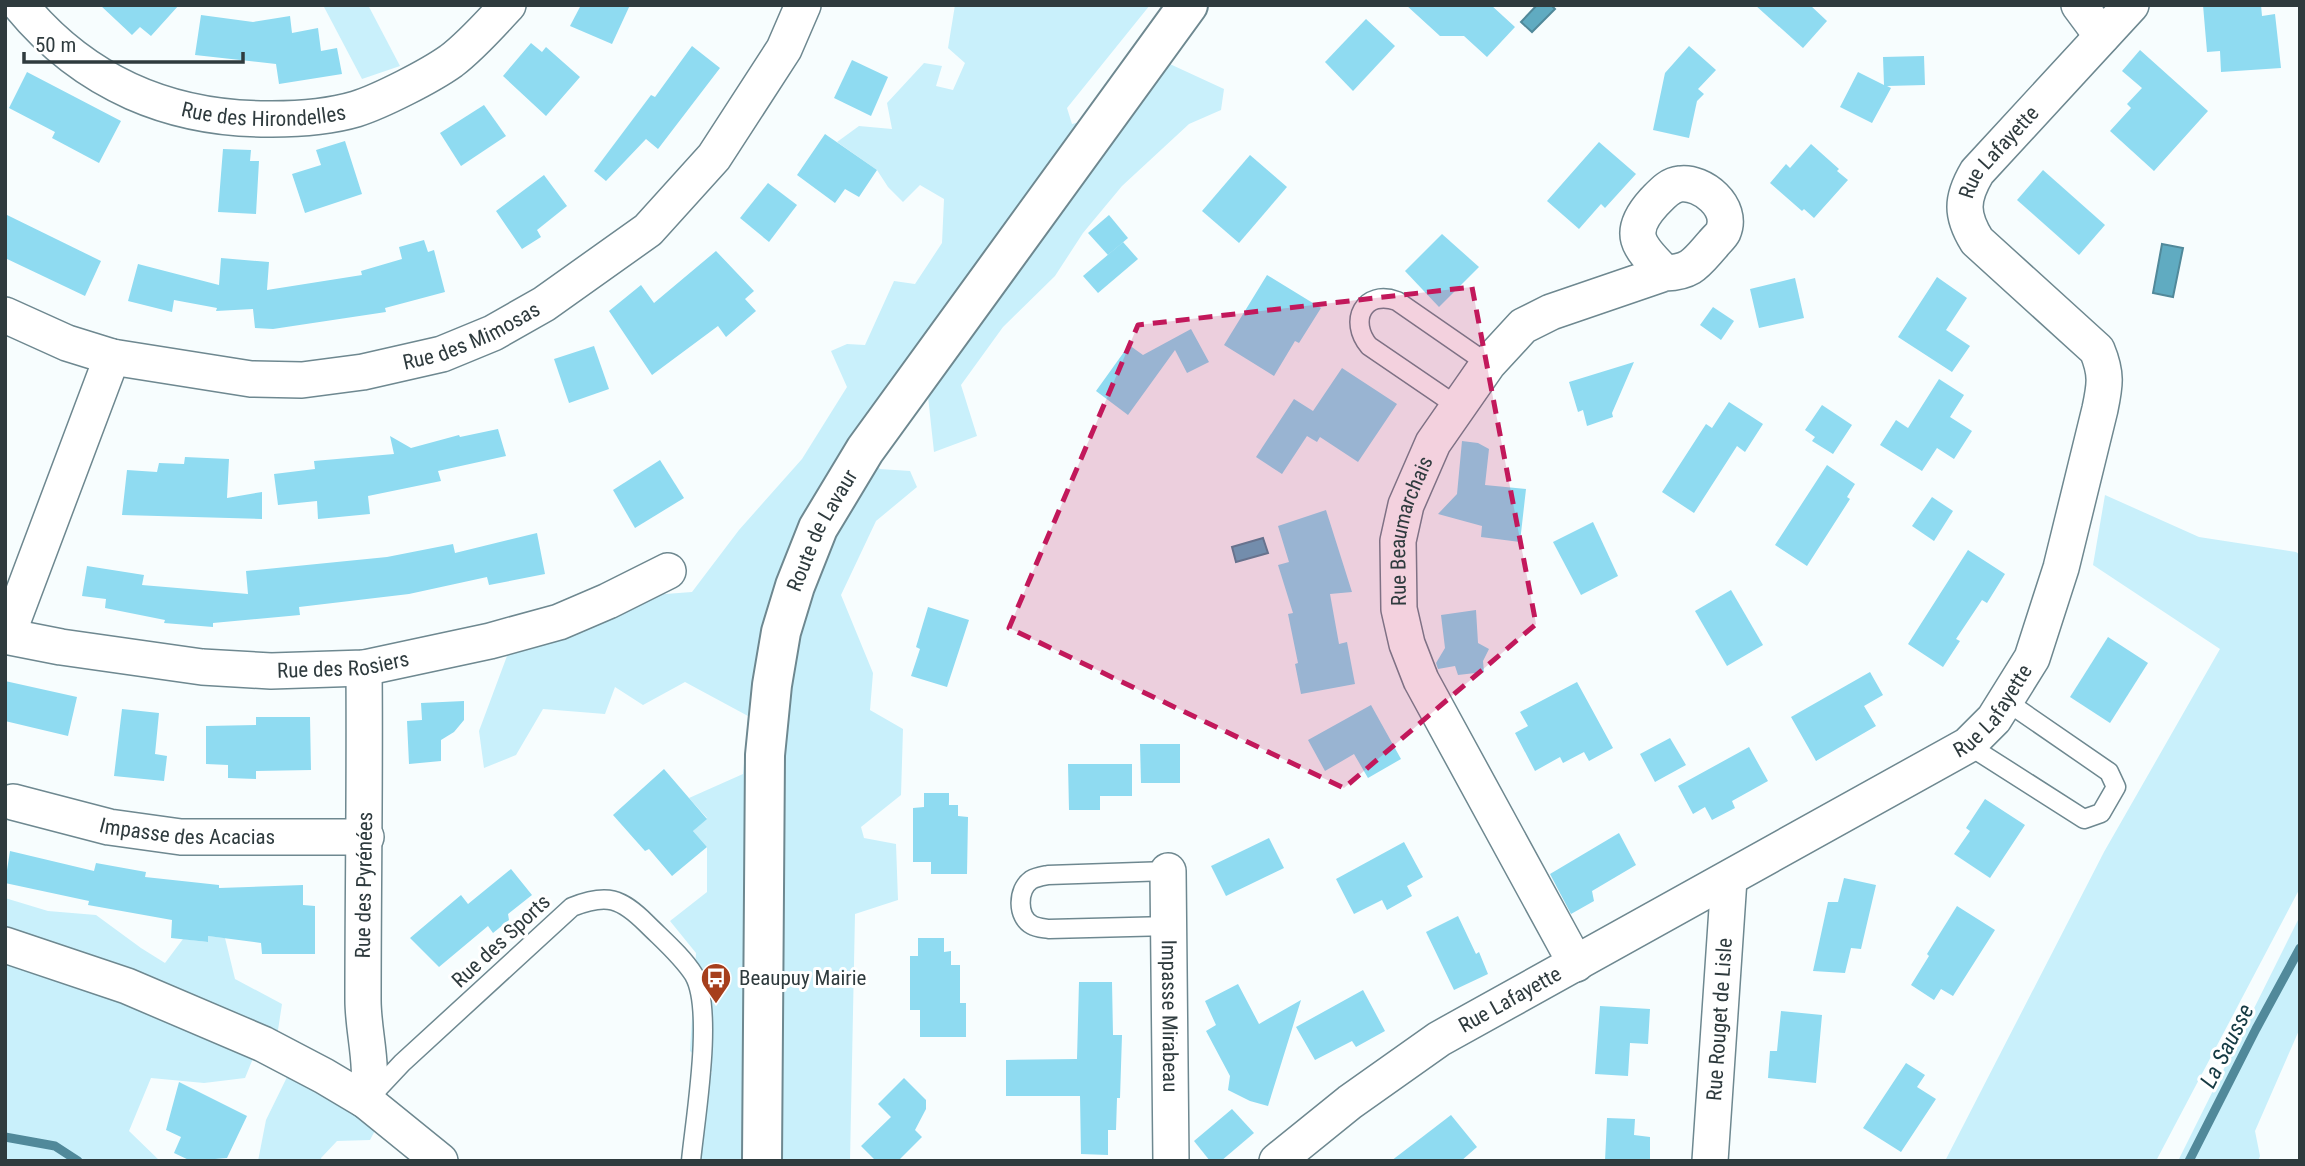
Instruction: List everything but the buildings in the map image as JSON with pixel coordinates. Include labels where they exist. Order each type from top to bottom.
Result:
[{"type":"main road","name":"Route de Lavaur","points":[[762,1161],[765,755],[781,632],[795,586],[818,528],[865,450],[1188,5]]},
{"type":"street","name":"Rue des Hirondelles","points":[[20,5],[52,39],[121,87],[154,102],[198,114],[261,119],[316,116],[356,109],[386,97],[450,61],[508,5]]},
{"type":"street","name":"Rue des Mimosas","points":[[5,315],[68,343],[112,357],[251,379],[302,380],[363,372],[442,354],[493,333],[544,304],[648,230],[714,157],[752,102],[784,49],[803,5]]},
{"type":"street","points":[[2079,5],[2102,36]]},
{"type":"street","name":"Rue Lafayette","points":[[1277,1161],[1350,1102],[1439,1039],[1968,745],[1994,719],[2032,659],[2061,568],[2102,397],[2105,368],[2097,351],[1977,241],[1964,214],[1965,200],[1969,185],[1977,172],[2131,5]]},
{"type":"street","name":"Rue Beaumarchais","points":[[1576,964],[1421,680],[1407,644],[1399,609],[1398,541],[1406,505],[1433,443],[1488,363],[1523,326],[1552,312],[1665,273]]},
{"type":"street","points":[[6,636],[112,357]]},
{"type":"street","name":"Rue des Rosiers","points":[[6,636],[73,649],[202,667],[271,671],[364,668],[490,641],[559,622],[668,571]]},
{"type":"street","name":"Rue des Pyrénées","points":[[364,668],[366,837],[363,1004],[370,1084],[366,1101]]},
{"type":"street","name":"Impasse des Acacias","points":[[13,802],[56,816],[108,827],[181,837],[366,837]]},
{"type":"street","name":"Impasse Mirabeau","points":[[1168,870],[1171,1161]]},
{"type":"street","name":"Rue Rouget de Lisle","points":[[1710,1161],[1728,879]]},
{"type":"street","points":[[5,945],[127,986],[262,1044],[366,1101],[440,1161]]},
{"type":"lane","points":[[1457,406],[1369,345],[1361,335],[1359,321],[1364,307],[1374,299],[1385,296],[1397,301],[1488,363]]},
{"type":"lane","points":[[1968,745],[2084,819],[2101,813],[2116,787],[2109,772],[2006,701]]},
{"type":"lane","points":[[1168,870],[1048,875],[1033,879],[1028,884],[1021,904],[1023,917],[1028,922],[1033,926],[1049,929],[1170,926]]},
{"type":"lane","name":"Rue des Sports","points":[[366,1101],[402,1063],[572,907],[591,899],[614,899],[630,906],[683,960],[695,978],[701,1006],[703,1047],[691,1161]]},
{"type":"highlighted area","points":[[1472,287],[1536,624],[1344,788],[1009,628],[1138,325]]},
{"type":"shaded area","points":[[323,5],[368,5],[400,66],[362,79]]},
{"type":"shaded area","points":[[955,5],[1150,5],[1067,108],[1072,124],[1100,117],[1159,59],[1224,89],[1221,110],[1189,124],[1122,186],[1083,233],[1055,276],[1003,327],[961,385],[977,436],[934,452],[926,378],[892,379],[862,444],[880,469],[910,471],[917,487],[876,521],[841,595],[873,673],[870,710],[903,729],[901,795],[861,827],[864,838],[896,844],[898,900],[855,914],[850,1161],[702,1161],[692,1103],[712,1072],[690,1051],[696,953],[670,921],[707,892],[707,847],[693,831],[707,818],[689,798],[743,774],[748,716],[685,682],[643,705],[615,687],[605,714],[543,709],[516,755],[484,768],[479,731],[507,656],[625,597],[692,592],[739,530],[802,459],[847,387],[831,351],[847,344],[865,345],[894,281],[915,284],[942,243],[944,199],[920,185],[903,202],[888,187],[877,170],[837,142],[859,126],[892,129],[887,103],[924,63],[942,66],[936,86],[953,90],[965,63],[948,48]]},
{"type":"shaded area","points":[[2105,495],[2199,537],[2296,552],[2300,555],[2300,888],[2156,1161],[1945,1161],[2104,852],[2220,649],[2093,565]]},
{"type":"shaded area","points":[[5,898],[48,911],[96,915],[165,963],[183,939],[207,942],[208,936],[225,938],[235,979],[282,1004],[278,1030],[254,1056],[245,1078],[204,1083],[151,1078],[129,1131],[160,1161],[5,1161]]},
{"type":"shaded area","points":[[2300,916],[2300,1028],[2255,1131],[2260,1156],[2258,1161],[2178,1161]]},
{"type":"shaded area","points":[[289,1073],[381,1119],[370,1140],[337,1141],[321,1158],[322,1161],[258,1161],[266,1120]]},
{"type":"water","points":[[1537,5],[1551,5],[1555,9],[1532,32],[1521,22]]},
{"type":"water","points":[[2162,244],[2183,248],[2173,297],[2153,293]]},
{"type":"water","points":[[1263,538],[1268,553],[1236,562],[1232,547]]},
{"type":"waterway","name":"La Sausse","points":[[2189,1161],[2300,948]]},
{"type":"waterway","points":[[5,1137],[55,1146],[78,1161]]},
{"type":"place","name":"Beaupuy Mairie","points":[[716,1005]]}]
